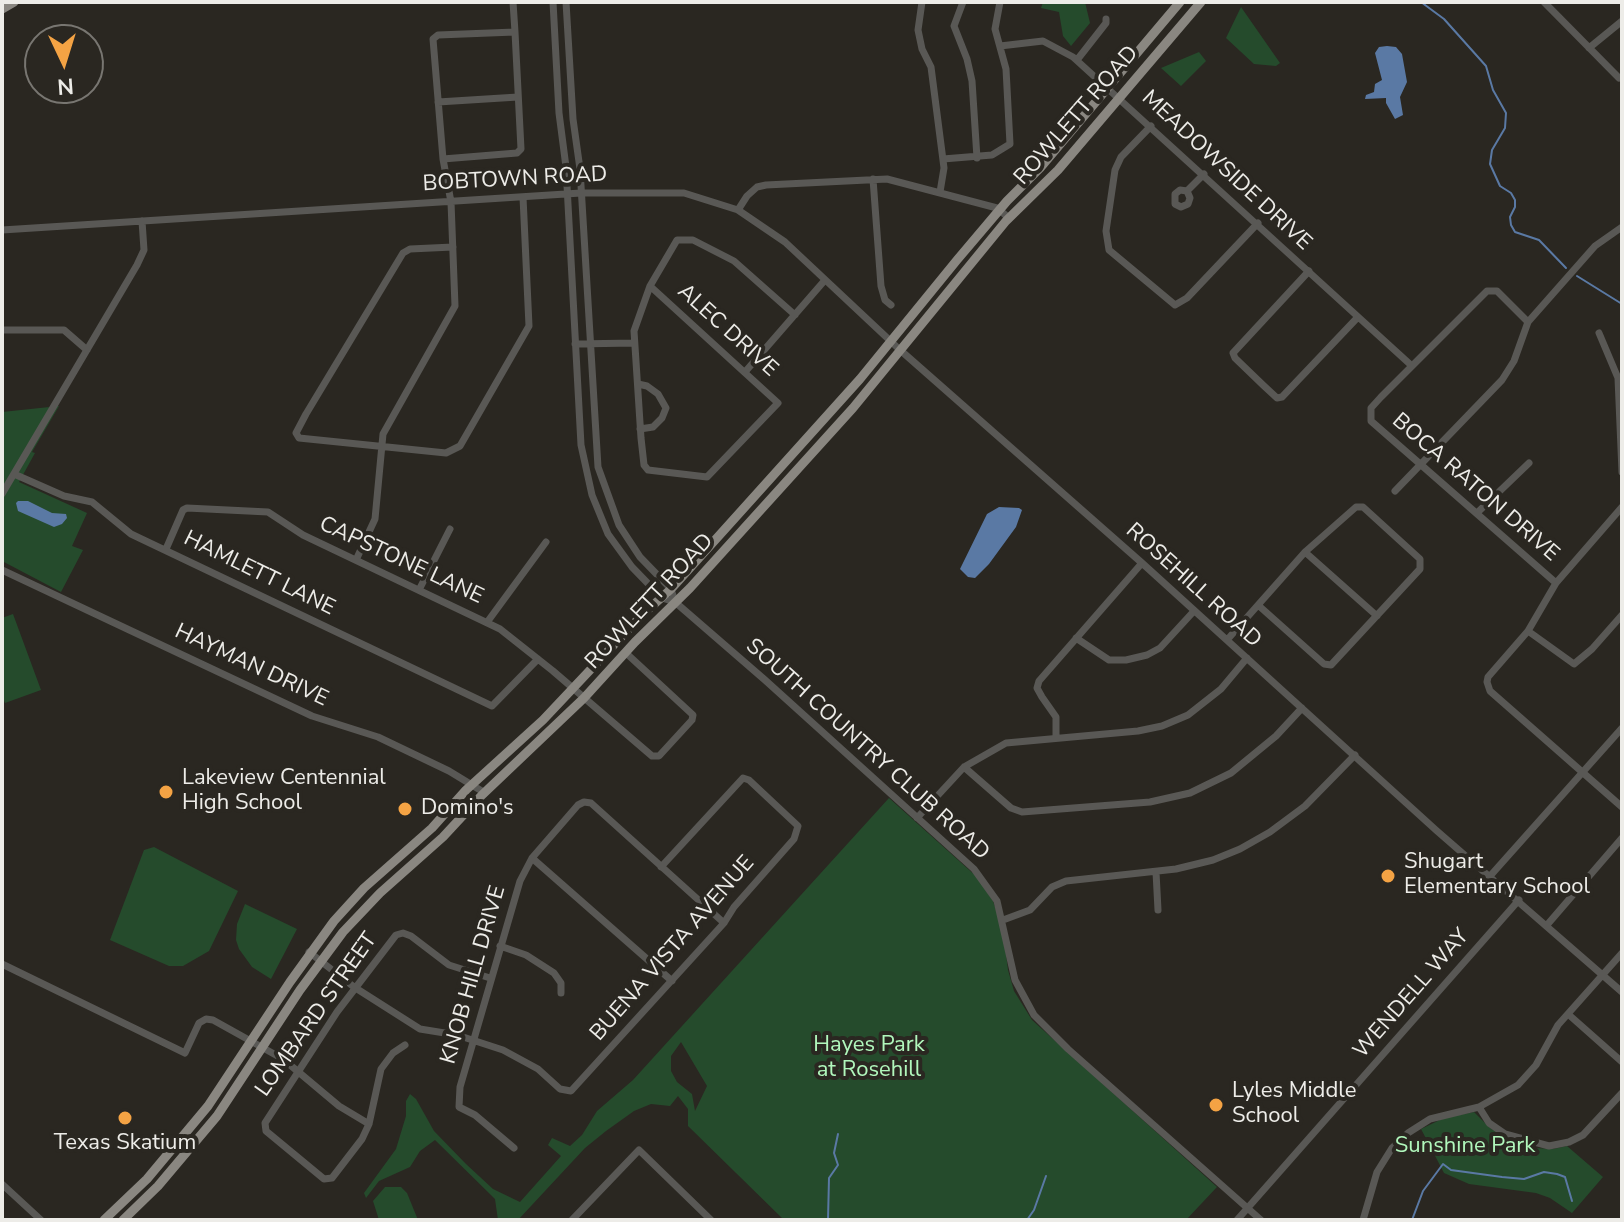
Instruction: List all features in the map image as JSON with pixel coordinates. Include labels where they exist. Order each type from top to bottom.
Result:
[{"type":"main road","points":[[2,9],[14,2]]},
{"type":"main road","name":"ROWLETT ROAD","points":[[104,1220],[147,1179],[188,1131],[309,952],[367,886],[422,837],[671,589],[860,379],[1000,210],[1040,168],[1180,2]]},
{"type":"main road","name":"ROWLETT ROAD","points":[[123,1220],[199,1139],[343,932],[584,698],[675,602],[842,419],[1009,218],[1058,170],[1201,2]]},
{"type":"main road","points":[[1138,52],[1148,61]]},
{"type":"main road","points":[[831,409],[842,419]]},
{"type":"main road","points":[[422,837],[432,847]]},
{"type":"main road","points":[[367,886],[380,893]]},
{"type":"main road","points":[[188,1131],[199,1139]]},
{"type":"street","points":[[443,159],[517,153],[521,149],[513,2]]},
{"type":"street","points":[[553,2],[567,194]]},
{"type":"street","points":[[566,2],[599,474],[619,525],[640,557],[671,589],[675,602]]},
{"type":"street","points":[[922,2],[918,30],[922,49],[931,67],[943,159],[940,192]]},
{"type":"street","points":[[963,2],[954,26],[972,81],[977,158]]},
{"type":"street","points":[[943,159],[992,155],[1010,144],[1006,69],[995,29],[1000,2]]},
{"type":"street","points":[[1544,2],[1619,78]]},
{"type":"street","points":[[1077,60],[1106,19]]},
{"type":"street","points":[[1589,48],[1622,21]]},
{"type":"street","points":[[356,560],[375,519],[383,434],[388,421],[455,306],[451,202],[443,159],[433,39],[438,35],[515,32]]},
{"type":"street","name":"MEADOWSIDE DRIVE","points":[[1000,46],[1043,41],[1077,60],[1412,366]]},
{"type":"street","points":[[438,102],[518,97]]},
{"type":"street","points":[[1151,126],[1121,157],[1115,170],[1106,231],[1109,250],[1175,305],[1187,298],[1258,223]]},
{"type":"street","points":[[1187,191],[1204,174]]},
{"type":"street","points":[[873,179],[881,286],[885,300],[891,305]]},
{"type":"street","points":[[738,210],[757,187],[766,185],[895,179],[1000,210],[1009,218]]},
{"type":"street","name":"BOBTOWN ROAD","points":[[2,230],[581,193],[684,193],[738,210]]},
{"type":"street","name":"SOUTH COUNTRY CLUB ROAD","points":[[567,194],[581,445],[590,489],[608,534],[632,567],[662,598],[675,602],[974,869],[997,901],[1015,980],[1034,1015],[1068,1049],[1261,1220]]},
{"type":"street","points":[[453,247],[410,249],[403,253],[306,414],[296,433],[299,438],[446,453],[460,446],[529,326],[523,197]]},
{"type":"street","name":"ROSEHILL ROAD","points":[[738,210],[785,242],[899,349],[1142,563],[1437,831],[1622,992]]},
{"type":"street","points":[[2,494],[141,258],[144,250],[142,221]]},
{"type":"street","points":[[1395,491],[1502,380],[1514,361],[1528,322],[1595,246],[1622,227]]},
{"type":"street","points":[[638,384],[658,394],[666,408],[653,427],[640,429],[634,343],[641,306],[677,240],[693,240],[717,250],[734,261],[795,315]]},
{"type":"street","points":[[1309,271],[1233,353],[1263,385],[1277,398],[1282,397],[1358,317]]},
{"type":"street","points":[[745,372],[825,280]]},
{"type":"street","name":"ALEC DRIVE","points":[[640,429],[644,465],[648,470],[707,477],[778,403],[650,286]]},
{"type":"street","points":[[1412,366],[1487,291],[1497,291],[1528,322]]},
{"type":"street","points":[[2,330],[64,330],[87,350]]},
{"type":"street","points":[[1599,333],[1618,378],[1622,472]]},
{"type":"street","points":[[575,344],[634,343]]},
{"type":"street","name":"BOCA RATON DRIVE","points":[[1412,366],[1371,408],[1371,421],[1556,583]]},
{"type":"street","points":[[581,445],[595,444]]},
{"type":"street","points":[[1478,512],[1529,463]]},
{"type":"street","name":"HAMLETT LANE","points":[[14,474],[64,496],[92,502],[131,534],[492,706],[538,659]]},
{"type":"street","points":[[1227,640],[1258,605],[1305,552],[1359,506],[1419,556],[1421,562],[1418,572],[1329,665],[1324,664],[1258,605]]},
{"type":"street","name":"CAPSTONE LANE","points":[[166,549],[183,510],[193,507],[268,512],[303,535],[488,621],[574,688],[652,756],[659,756],[692,720],[693,715],[626,653]]},
{"type":"street","points":[[1622,507],[1556,583],[1528,631],[1488,677],[1490,691],[1622,807]]},
{"type":"street","points":[[419,590],[450,529]]},
{"type":"street","points":[[488,621],[546,542]]},
{"type":"street","points":[[1305,552],[1377,616]]},
{"type":"street","points":[[1056,738],[1056,717],[1037,688],[1048,668],[1142,563]]},
{"type":"street","name":"HAYMAN DRIVE","points":[[2,570],[312,716],[371,734],[473,784],[485,793]]},
{"type":"street","points":[[1076,638],[1109,660],[1126,660],[1160,648],[1194,611]]},
{"type":"street","points":[[1528,631],[1574,664],[1622,615]]},
{"type":"street","points":[[917,818],[964,767],[1006,743],[1162,726],[1188,715],[1221,689],[1247,658]]},
{"type":"street","points":[[964,767],[1011,808],[1022,812],[1150,802],[1190,793],[1231,773],[1276,736],[1302,708]]},
{"type":"street","points":[[1491,875],[1622,728]]},
{"type":"street","points":[[1003,920],[1030,910],[1052,887],[1066,881],[1156,872],[1213,860],[1270,832],[1305,806],[1355,755]]},
{"type":"street","name":"BUENA VISTA AVENUE","points":[[473,1040],[526,1061],[565,1092],[573,1090],[724,923],[734,907],[794,839],[798,826],[749,780],[743,778],[661,867]]},
{"type":"street","name":"KNOB HILL DRIVE","points":[[514,1148],[475,1115],[459,1107],[460,1087],[520,881],[532,858],[578,805],[591,803],[724,923]]},
{"type":"street","points":[[1547,925],[1622,838]]},
{"type":"street","points":[[532,858],[672,981]]},
{"type":"street","points":[[1156,872],[1158,910]]},
{"type":"street","name":"WENDELL WAY","points":[[1237,1220],[1519,900]]},
{"type":"street","name":"LOMBARD STREET","points":[[369,1124],[345,1163],[328,1180],[266,1131],[265,1127],[354,987],[396,935],[403,933],[411,936],[449,965],[490,978]]},
{"type":"street","points":[[500,946],[526,955],[554,973],[561,983],[561,993]]},
{"type":"street","points":[[309,952],[354,987],[420,1029],[473,1040]]},
{"type":"street","points":[[1363,1220],[1377,1172],[1392,1148],[1430,1119],[1479,1107],[1511,1091],[1540,1060],[1552,1034],[1568,1014],[1622,953]]},
{"type":"street","points":[[2,964],[185,1053],[199,1023],[206,1019],[265,1047],[299,1071],[339,1106],[369,1124],[381,1069],[393,1053],[405,1045]]},
{"type":"street","points":[[1568,1014],[1622,1062]]},
{"type":"street","points":[[1479,1107],[1489,1123],[1505,1134],[1549,1146],[1583,1135],[1622,1093]]},
{"type":"street","points":[[572,1220],[639,1150],[711,1220]]},
{"type":"street","points":[[2,1184],[41,1220]]},
{"type":"green space","points":[[1043,2],[1085,2],[1090,23],[1071,46],[1063,36],[1059,12],[1041,8]]},
{"type":"green space","points":[[1241,7],[1280,63],[1276,66],[1254,64],[1226,38]]},
{"type":"green space","points":[[1199,52],[1206,61],[1181,86],[1161,68]]},
{"type":"green space","points":[[59,406],[32,452],[35,453],[19,482],[87,513],[72,546],[83,550],[61,592],[2,561],[2,412]]},
{"type":"green space","points":[[13,614],[41,690],[5,703],[2,696],[2,618]]},
{"type":"green space","name":"Hayes Park at Rosehill","points":[[889,798],[977,877],[993,901],[1003,930],[1014,991],[1032,1020],[1217,1187],[1186,1220],[784,1220],[688,1126],[688,1109],[678,1096],[670,1106],[651,1104],[634,1111],[606,1131],[585,1148],[518,1220],[498,1220],[495,1199],[435,1140],[420,1151],[410,1167],[379,1181],[366,1198],[364,1193],[396,1149],[410,1094],[434,1131],[466,1164],[493,1189],[520,1202],[561,1156],[548,1145],[552,1138],[570,1146],[582,1135],[597,1111],[633,1080]],"holes":[[[681,1042],[707,1086],[695,1111],[692,1094],[677,1082],[671,1071],[671,1056]]]},
{"type":"green space","points":[[154,847],[238,891],[209,951],[183,966],[169,966],[110,940],[144,850]]},
{"type":"green space","points":[[245,904],[297,929],[271,979],[252,967],[239,949],[237,924]]},
{"type":"green space","name":"Sunshine Park","points":[[1474,1112],[1507,1139],[1535,1148],[1567,1146],[1603,1177],[1572,1213],[1550,1198],[1536,1193],[1469,1184],[1444,1173],[1421,1129],[1444,1118]]},
{"type":"green space","points":[[385,1187],[401,1187],[407,1193],[418,1220],[379,1220],[373,1201]]},
{"type":"water","points":[[1379,47],[1396,47],[1402,54],[1407,82],[1400,97],[1403,115],[1395,119],[1386,98],[1365,99],[1366,95],[1374,92],[1375,84],[1382,80],[1375,53]]},
{"type":"water","points":[[18,501],[28,501],[52,513],[66,514],[67,518],[54,527],[18,511]]},
{"type":"water","points":[[999,507],[1022,510],[1016,527],[989,564],[975,578],[968,577],[960,569],[987,514]]},
{"type":"waterway","points":[[1421,2],[1444,19],[1486,66],[1493,90],[1506,113],[1505,128],[1492,150],[1490,164],[1500,186],[1515,200],[1511,225],[1515,232],[1539,240],[1566,268]]},
{"type":"waterway","points":[[1577,276],[1622,304]]},
{"type":"waterway","points":[[828,1220],[829,1178],[838,1165],[834,1153],[838,1134]]},
{"type":"waterway","points":[[1412,1220],[1423,1191],[1443,1164],[1451,1170],[1524,1179],[1544,1172],[1557,1174],[1565,1177],[1572,1201]]},
{"type":"waterway","points":[[1027,1220],[1034,1210],[1046,1176]]},
{"type":"place","name":"Lakeview Centennial High School","points":[[166,792]]},
{"type":"place","name":"Domino's","points":[[405,809]]},
{"type":"place","name":"Shugart Elementary School","points":[[1388,876]]},
{"type":"place","name":"Lyles Middle School","points":[[1216,1105]]},
{"type":"place","name":"Texas Skatium","points":[[125,1118]]}]
